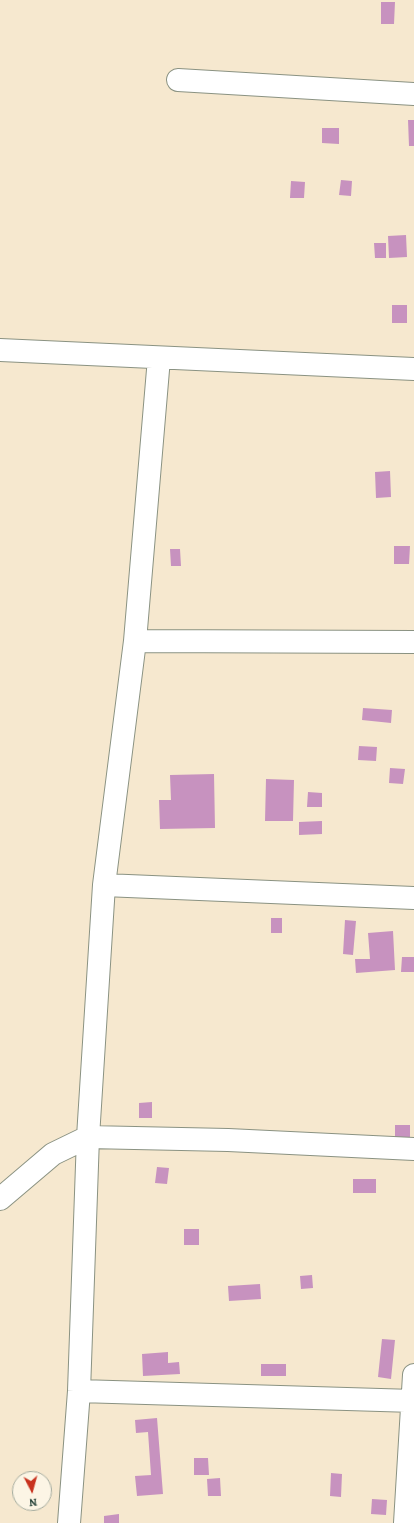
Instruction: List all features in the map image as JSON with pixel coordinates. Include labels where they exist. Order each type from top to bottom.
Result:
[{"type":"street","points":[[178,80],[414,94]]},
{"type":"street","points":[[0,350],[414,369]]},
{"type":"street","points":[[70,1523],[79,1391],[88,1137],[104,885],[135,641],[159,358]]},
{"type":"street","points":[[135,641],[414,642]]},
{"type":"street","points":[[104,885],[414,898]]},
{"type":"street","points":[[0,1199],[53,1154],[88,1137],[228,1140],[414,1149]]},
{"type":"street","points":[[405,1523],[414,1375]]},
{"type":"street","points":[[79,1391],[413,1401]]},
{"type":"building","points":[[381,2],[395,2],[394,24],[381,24]]},
{"type":"building","points":[[408,120],[414,120],[414,146],[409,146]]},
{"type":"building","points":[[322,128],[339,128],[339,144],[322,143]]},
{"type":"building","points":[[341,180],[352,181],[351,196],[339,195]]},
{"type":"building","points":[[291,181],[305,182],[304,198],[290,198]]},
{"type":"building","points":[[406,235],[407,257],[389,258],[388,236]]},
{"type":"building","points":[[374,243],[386,243],[386,258],[375,258]]},
{"type":"building","points":[[392,305],[407,305],[407,323],[392,323]]},
{"type":"building","points":[[390,471],[391,497],[376,498],[375,472]]},
{"type":"building","points":[[394,546],[410,546],[409,564],[394,564]]},
{"type":"building","points":[[170,549],[180,549],[181,566],[171,566]]},
{"type":"building","points":[[363,708],[392,710],[391,723],[362,720]]},
{"type":"building","points":[[359,746],[377,747],[376,761],[358,760]]},
{"type":"building","points":[[390,768],[405,769],[403,784],[389,783]]},
{"type":"building","points":[[214,774],[215,828],[160,829],[159,800],[171,800],[170,775]]},
{"type":"building","points":[[266,779],[294,780],[293,821],[265,821]]},
{"type":"building","points":[[308,792],[322,793],[322,807],[307,807]]},
{"type":"building","points":[[322,821],[322,834],[299,835],[299,822]]},
{"type":"building","points":[[271,918],[282,918],[282,933],[271,933]]},
{"type":"building","points":[[345,920],[356,921],[353,955],[343,954]]},
{"type":"building","points":[[393,931],[395,970],[356,973],[355,959],[370,959],[368,933]]},
{"type":"building","points":[[402,957],[414,957],[414,972],[401,972]]},
{"type":"building","points":[[152,1102],[152,1118],[139,1118],[139,1103]]},
{"type":"building","points":[[395,1125],[410,1125],[410,1143],[395,1143]]},
{"type":"building","points":[[157,1167],[169,1168],[167,1184],[155,1183]]},
{"type":"building","points":[[353,1179],[376,1179],[376,1193],[353,1193]]},
{"type":"building","points":[[184,1229],[199,1229],[199,1245],[184,1245]]},
{"type":"building","points":[[312,1275],[313,1288],[301,1289],[300,1276]]},
{"type":"building","points":[[260,1284],[261,1299],[229,1301],[228,1286]]},
{"type":"building","points":[[382,1339],[395,1340],[391,1379],[378,1377]]},
{"type":"building","points":[[168,1352],[168,1363],[179,1362],[180,1374],[143,1376],[142,1354]]},
{"type":"building","points":[[261,1364],[286,1364],[286,1376],[261,1376]]},
{"type":"building","points":[[157,1418],[163,1494],[137,1496],[135,1476],[151,1475],[148,1432],[136,1433],[135,1420]]},
{"type":"building","points":[[194,1458],[208,1458],[209,1475],[194,1475]]},
{"type":"building","points":[[331,1473],[342,1474],[341,1497],[330,1496]]},
{"type":"building","points":[[220,1478],[221,1496],[208,1496],[207,1479]]},
{"type":"building","points":[[372,1499],[387,1500],[386,1515],[371,1514]]},
{"type":"building","points":[[119,1514],[119,1523],[104,1523],[104,1516]]}]
